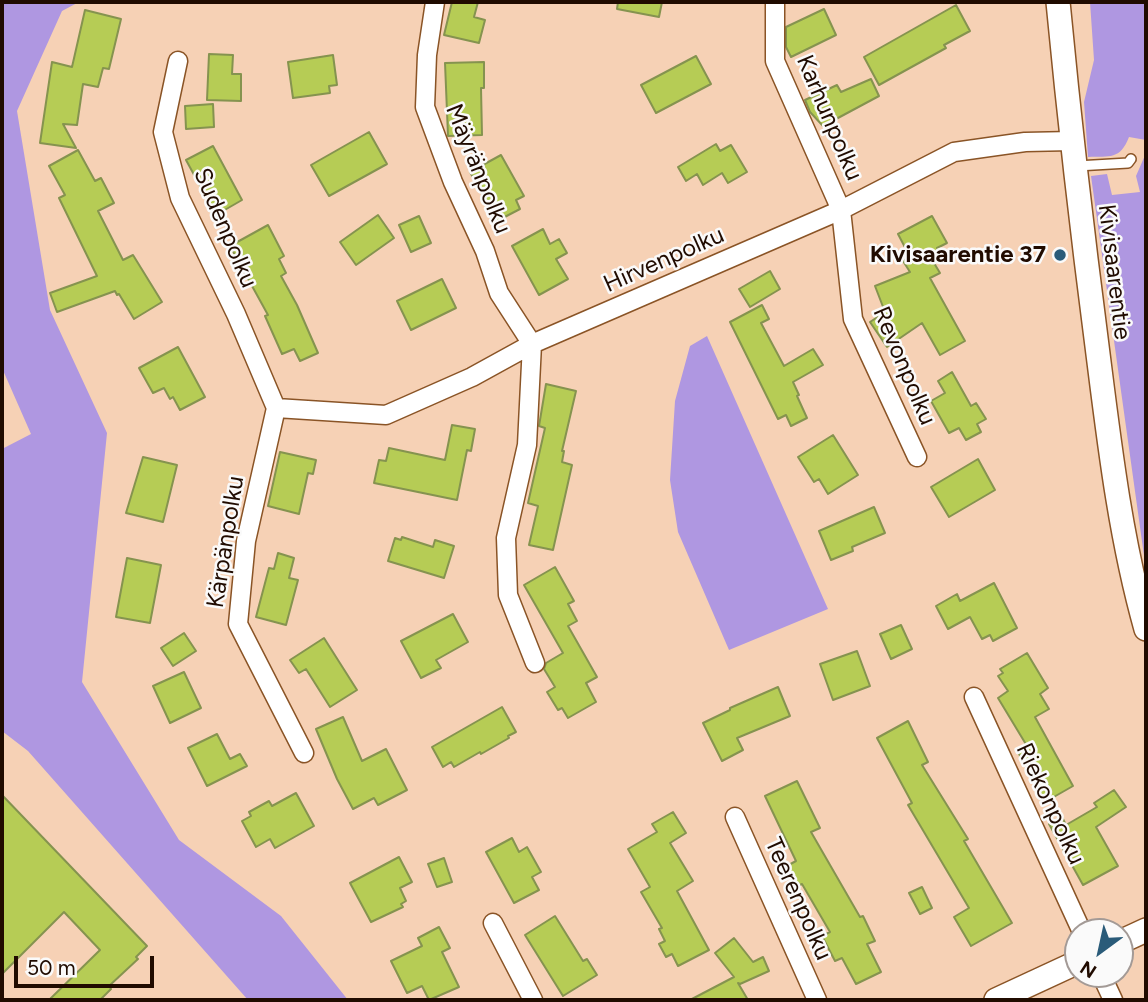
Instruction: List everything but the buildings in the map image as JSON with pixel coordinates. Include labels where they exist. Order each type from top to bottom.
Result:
[{"type":"street","name":"Mäyränpolku","points":[[435,2],[427,55],[425,107],[453,182],[485,251],[499,293],[532,344]]},
{"type":"street","name":"Karhunpolku","points":[[775,2],[775,61],[841,209]]},
{"type":"street","name":"Kivisaarentie","points":[[1058,2],[1075,167],[1112,463],[1130,574],[1146,629]]},
{"type":"street","name":"Sudenpolku","points":[[178,61],[163,132],[180,198],[236,314],[276,408]]},
{"type":"street","name":"Hirvenpolku","points":[[276,408],[386,415],[472,377],[532,344],[841,209],[954,152],[1013,143],[1072,141]]},
{"type":"street","name":"Revonpolku","points":[[841,209],[853,319],[917,457]]},
{"type":"street","points":[[532,344],[527,445],[506,538],[508,595],[535,663]]},
{"type":"street","name":"Kärpänpolku","points":[[276,408],[246,541],[238,624],[304,753]]},
{"type":"street","name":"Riekonpolku","points":[[974,697],[1076,918]]},
{"type":"street","name":"Teerenpolku","points":[[735,817],[817,1000]]},
{"type":"street","points":[[493,923],[533,1000]]},
{"type":"street","points":[[996,1000],[1064,968]]},
{"type":"lane","points":[[1075,167],[1128,163],[1131,159]]},
{"type":"shaded area","points":[[2,2],[79,2],[62,11],[17,111],[50,310],[107,433],[82,682],[179,840],[281,916],[348,1000],[248,1000],[28,751],[2,731],[2,449],[31,434],[2,368]]},
{"type":"shaded area","points":[[1090,2],[1146,2],[1146,140],[1129,137],[1122,150],[1108,156],[1088,157],[1084,102],[1094,60]]},
{"type":"shaded area","points":[[1146,153],[1146,570],[1091,176],[1107,174],[1112,195],[1140,192],[1136,176]]},
{"type":"shaded area","points":[[707,336],[828,609],[729,650],[678,532],[670,480],[675,401],[690,346]]},
{"type":"place","name":"Kivisaarentie 37","points":[[1060,255]]}]
